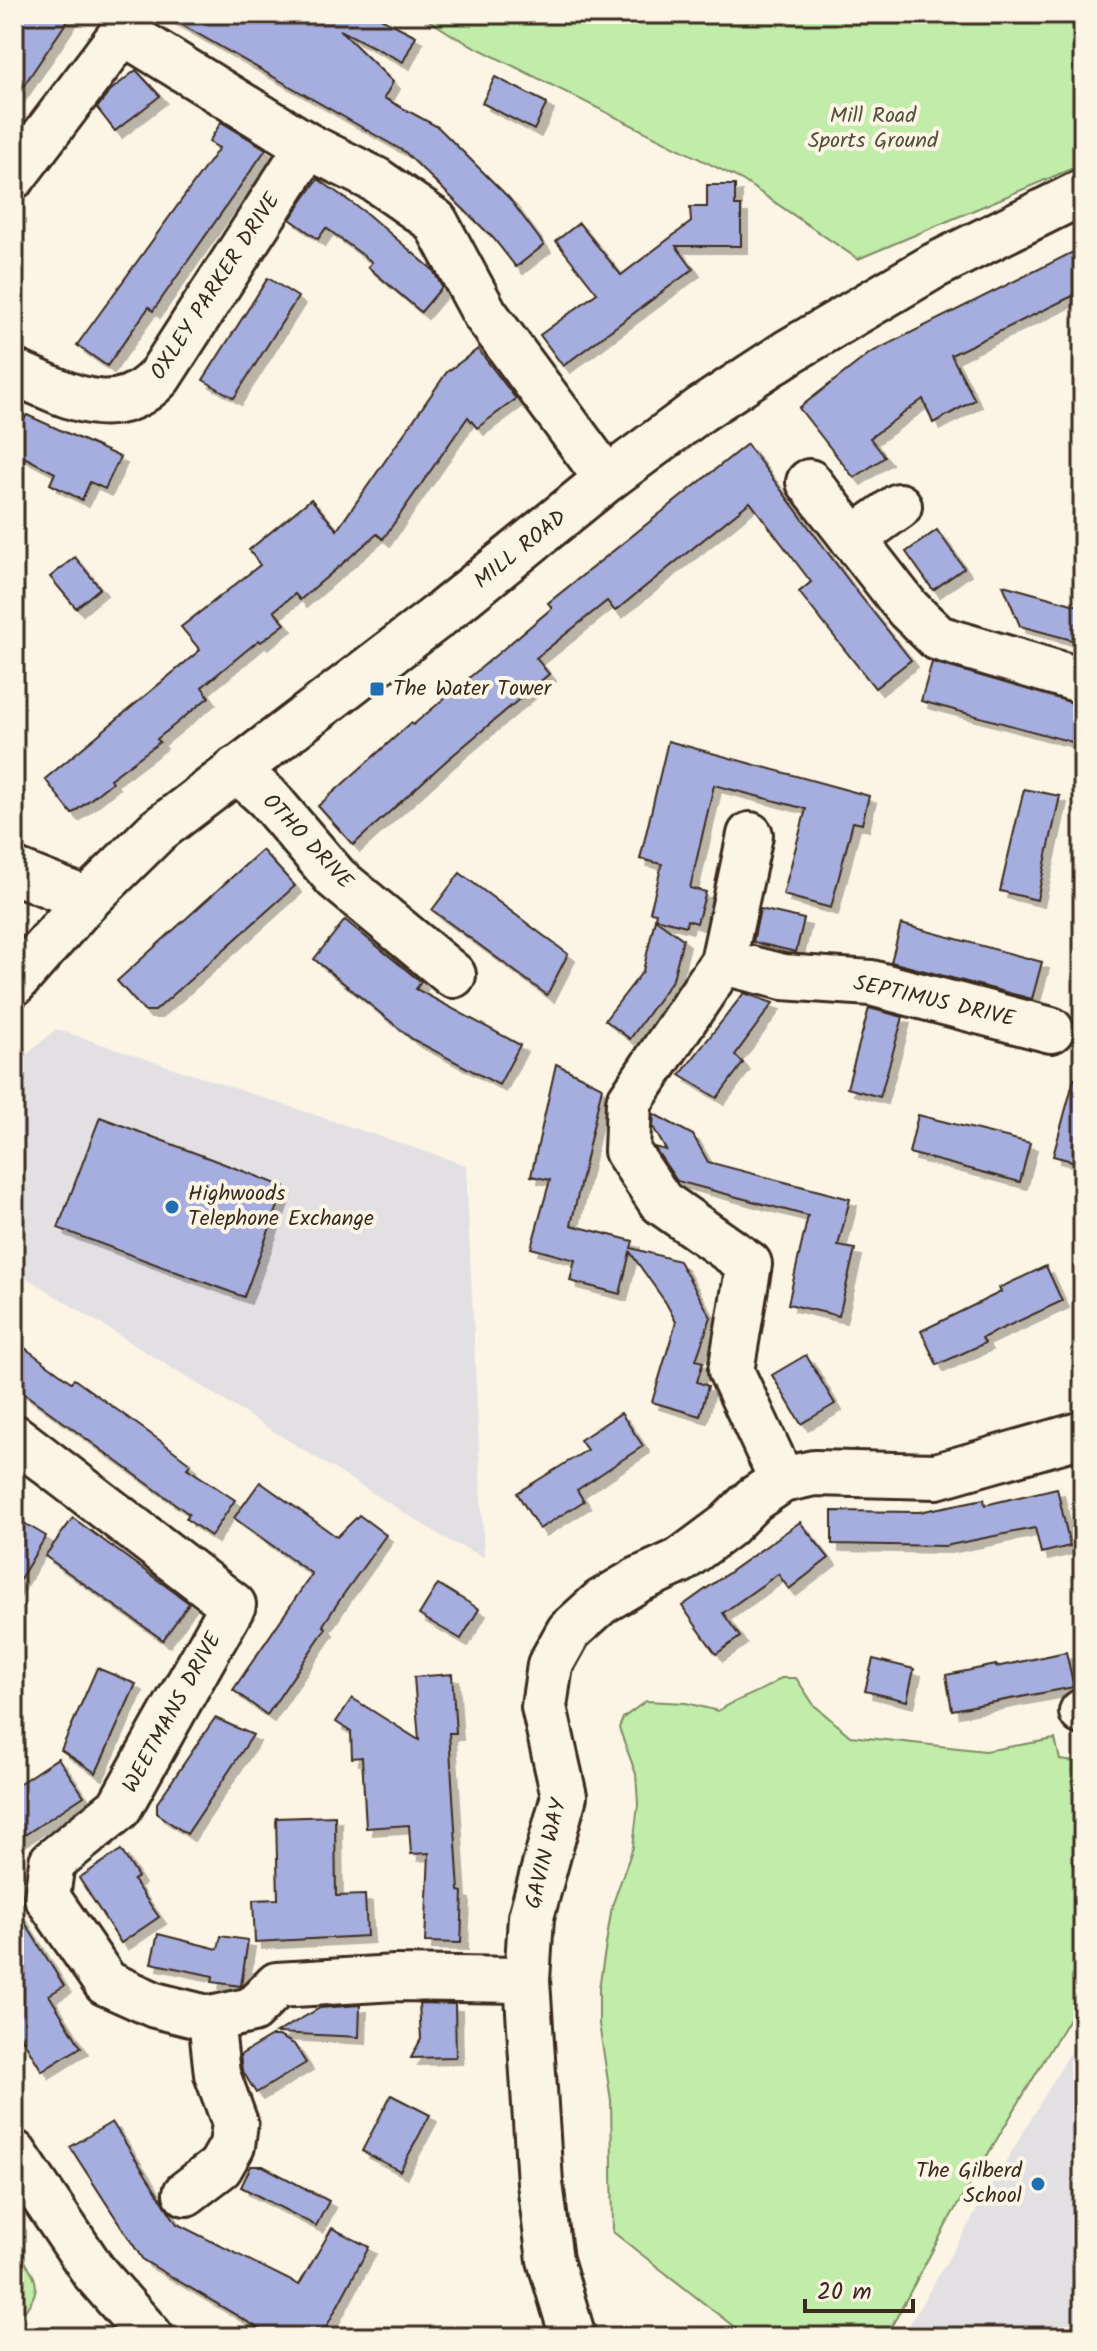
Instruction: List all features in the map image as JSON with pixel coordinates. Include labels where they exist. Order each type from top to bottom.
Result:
[{"type":"street","points":[[14,176],[123,32],[308,146],[376,180],[435,221],[485,314],[607,479]]},
{"type":"street","name":"OXLEY PARKER DRIVE","points":[[14,372],[80,400],[106,404],[127,401],[144,393],[159,377],[308,146]]},
{"type":"street","name":"MILL ROAD","points":[[14,983],[87,900],[157,831],[441,614],[607,479],[700,410],[790,351],[934,266],[1083,192]]},
{"type":"street","points":[[809,482],[908,609],[938,638],[1083,681]]},
{"type":"street","points":[[853,539],[899,506]]},
{"type":"street","name":"OTHO DRIVE","points":[[236,769],[268,798],[336,878],[453,975]]},
{"type":"street","points":[[750,835],[723,962],[629,1102],[627,1151],[661,1202],[749,1264],[731,1371],[782,1480]]},
{"type":"street","points":[[14,871],[87,900]]},
{"type":"street","name":"SEPTIMUS DRIVE","points":[[723,962],[783,977],[871,983],[1051,1030]]},
{"type":"street","name":"WEETMANS DRIVE","points":[[14,1437],[233,1605],[119,1808],[52,1862],[47,1897],[106,1983],[155,2005],[211,2019],[252,2010],[277,1985],[395,1978],[527,1980]]},
{"type":"street","name":"GAVIN WAY","points":[[568,2330],[550,2260],[540,2183],[527,1980],[531,1917],[564,1796],[544,1707],[550,1665],[569,1631],[601,1602],[638,1580],[680,1561],[727,1526],[754,1499],[782,1480],[814,1473],[936,1476],[1081,1445]]},
{"type":"street","points":[[186,2193],[220,2167],[232,2146],[235,2123],[217,2074],[211,2019]]},
{"type":"street","points":[[14,2153],[94,2272],[151,2337]]},
{"type":"shaded area","points":[[56,1029],[466,1165],[484,1557],[453,1543],[14,1270],[14,1066]]},
{"type":"shaded area","name":"The Gilberd School","points":[[1083,2031],[1083,2337],[902,2337]]},
{"type":"green space","name":"Mill Road Sports Ground","points":[[419,14],[1083,14],[1083,164],[858,259],[742,180],[457,38]]},
{"type":"green space","points":[[781,1678],[796,1678],[814,1705],[850,1736],[985,1751],[1055,1739],[1060,1760],[1083,1763],[1083,1995],[951,2216],[886,2337],[747,2337],[613,2232],[611,2100],[599,2024],[599,1988],[612,1906],[633,1847],[638,1804],[636,1774],[619,1728],[623,1718],[646,1701],[686,1703],[718,1711]]},
{"type":"green space","points":[[14,2244],[36,2285],[31,2301],[14,2325]]},
{"type":"building","points":[[28,14],[72,14],[14,100],[14,35]]},
{"type":"building","points":[[163,14],[373,14],[416,36],[403,62],[340,30],[393,82],[384,98],[438,127],[509,198],[544,245],[516,267],[494,239],[405,152]]},
{"type":"building","points":[[136,70],[160,96],[115,131],[97,108],[111,90]]},
{"type":"building","points":[[495,77],[547,103],[534,130],[482,103]]},
{"type":"building","points":[[221,122],[266,149],[153,311],[149,307],[107,366],[77,345],[219,148],[209,142]]},
{"type":"building","points":[[318,179],[366,213],[433,270],[442,287],[421,312],[368,267],[372,262],[326,228],[318,239],[290,219]]},
{"type":"building","points":[[707,185],[735,185],[735,206],[741,206],[741,246],[676,246],[693,269],[563,366],[540,335],[597,293],[556,241],[579,223],[621,275],[691,222],[690,207],[707,207]]},
{"type":"building","points":[[1083,247],[1083,291],[951,355],[975,400],[933,423],[923,399],[870,438],[885,457],[854,478],[799,408],[870,353]]},
{"type":"building","points":[[268,278],[298,297],[234,398],[203,380]]},
{"type":"building","points":[[478,349],[516,399],[477,428],[468,417],[383,539],[377,534],[300,600],[295,594],[274,611],[285,624],[261,642],[259,640],[202,687],[209,697],[72,814],[45,779],[200,650],[181,627],[260,565],[249,550],[311,499],[337,530],[447,372]]},
{"type":"building","points":[[27,415],[120,457],[105,489],[90,482],[82,500],[50,484],[55,473],[14,452],[14,433]]},
{"type":"building","points":[[747,444],[911,660],[875,688],[799,592],[811,582],[750,502],[615,611],[607,601],[536,658],[549,674],[353,845],[318,806],[411,723],[413,725],[552,608],[548,603]]},
{"type":"building","points":[[937,530],[964,568],[933,590],[906,552]]},
{"type":"building","points":[[75,557],[100,588],[76,608],[50,577]]},
{"type":"building","points":[[1003,585],[1083,607],[1083,643],[1020,626]]},
{"type":"building","points":[[932,662],[1083,705],[1083,745],[921,701]]},
{"type":"building","points":[[668,741],[869,796],[862,824],[853,822],[831,908],[783,895],[806,809],[714,785],[690,888],[706,892],[697,923],[687,920],[686,926],[655,918],[656,913],[650,912],[662,864],[640,859]]},
{"type":"building","points":[[1024,789],[1060,796],[1037,900],[1000,891]]},
{"type":"building","points":[[262,850],[295,886],[155,1011],[144,1011],[117,981]]},
{"type":"building","points":[[460,873],[568,954],[547,995],[432,910]]},
{"type":"building","points":[[760,909],[804,919],[796,952],[753,942]]},
{"type":"building","points":[[655,919],[683,939],[673,979],[630,1039],[605,1020],[643,971]]},
{"type":"building","points":[[345,920],[421,982],[416,989],[520,1045],[499,1085],[412,1039],[314,959]]},
{"type":"building","points":[[901,924],[1042,962],[1032,999],[891,962]]},
{"type":"building","points":[[744,993],[773,1003],[735,1055],[743,1063],[717,1098],[680,1075]]},
{"type":"building","points":[[869,1008],[903,1017],[880,1097],[847,1088]]},
{"type":"building","points":[[556,1064],[602,1087],[571,1225],[633,1241],[631,1248],[679,1261],[711,1317],[696,1360],[703,1362],[697,1382],[708,1386],[700,1416],[652,1402],[676,1322],[630,1252],[620,1294],[570,1281],[575,1260],[531,1248],[550,1180],[531,1176]]},
{"type":"building","points":[[1074,1079],[1083,1080],[1083,1164],[1053,1156]]},
{"type":"building","points":[[654,1114],[693,1135],[708,1162],[850,1199],[838,1246],[855,1249],[839,1316],[788,1304],[808,1216],[677,1181],[654,1147],[666,1150],[653,1127]]},
{"type":"building","points":[[918,1115],[1030,1143],[1020,1182],[909,1153]]},
{"type":"building","name":"Highwoods Telephone Exchange","points":[[100,1117],[285,1187],[244,1297],[58,1228]]},
{"type":"building","points":[[1046,1266],[1062,1301],[982,1338],[985,1343],[937,1365],[921,1331]]},
{"type":"building","points":[[14,1340],[162,1442],[191,1464],[187,1468],[235,1500],[211,1536],[186,1519],[189,1514],[14,1386]]},
{"type":"building","points":[[806,1355],[835,1404],[801,1424],[772,1375]]},
{"type":"building","points":[[621,1413],[643,1446],[577,1490],[584,1501],[539,1529],[517,1493],[587,1450],[580,1440]]},
{"type":"building","points":[[260,1482],[337,1537],[359,1515],[386,1535],[323,1625],[326,1628],[267,1715],[233,1690],[312,1574],[234,1518]]},
{"type":"building","points":[[1057,1488],[1070,1546],[1041,1553],[1035,1528],[945,1546],[832,1544],[832,1511],[919,1512],[984,1499],[985,1505]]},
{"type":"building","points":[[14,1517],[46,1536],[14,1589]]},
{"type":"building","points":[[73,1518],[189,1603],[163,1640],[45,1556]]},
{"type":"building","points":[[800,1522],[829,1558],[789,1589],[778,1574],[723,1613],[740,1637],[716,1654],[682,1606]]},
{"type":"building","points":[[438,1584],[479,1609],[461,1639],[419,1615]]},
{"type":"building","points":[[1066,1652],[1074,1687],[952,1710],[946,1675]]},
{"type":"building","points":[[873,1659],[914,1669],[907,1701],[865,1691]]},
{"type":"building","points":[[97,1668],[136,1684],[96,1773],[61,1750]]},
{"type":"building","points":[[452,1674],[456,1733],[449,1733],[459,1891],[463,1892],[461,1943],[425,1942],[429,1853],[411,1854],[409,1825],[366,1828],[362,1757],[352,1758],[351,1732],[336,1722],[352,1698],[419,1740],[414,1677]]},
{"type":"building","points":[[215,1718],[253,1735],[187,1834],[157,1814],[157,1803]]},
{"type":"building","points":[[58,1758],[84,1796],[14,1842],[14,1787]]},
{"type":"building","points":[[335,1816],[336,1896],[365,1895],[367,1936],[255,1942],[253,1900],[278,1899],[276,1818]]},
{"type":"building","points":[[121,1850],[138,1877],[133,1880],[159,1917],[121,1943],[79,1878]]},
{"type":"building","points":[[14,1905],[64,1986],[49,1995],[81,2047],[42,2071],[14,2025]]},
{"type":"building","points":[[158,1934],[218,1949],[221,1936],[248,1940],[241,1986],[212,1982],[213,1976],[151,1963]]},
{"type":"building","points":[[419,2003],[455,2004],[456,2057],[411,2058],[421,2039]]},
{"type":"building","points":[[360,2005],[359,2037],[276,2033],[320,2008]]},
{"type":"building","points":[[272,2036],[294,2044],[306,2063],[256,2093],[242,2070],[240,2055]]},
{"type":"building","points":[[391,2095],[430,2115],[400,2171],[362,2151]]},
{"type":"building","points":[[112,2122],[177,2224],[299,2285],[332,2228],[369,2247],[321,2337],[273,2337],[143,2260],[70,2147]]},
{"type":"building","points":[[251,2166],[263,2166],[329,2201],[316,2226],[241,2187]]},
{"type":"place","name":"The Water Tower","points":[[377,689]]},
{"type":"place","name":"Highwoods Telephone Exchange","points":[[172,1207]]},
{"type":"place","name":"The Gilberd School","points":[[1038,2184]]}]
